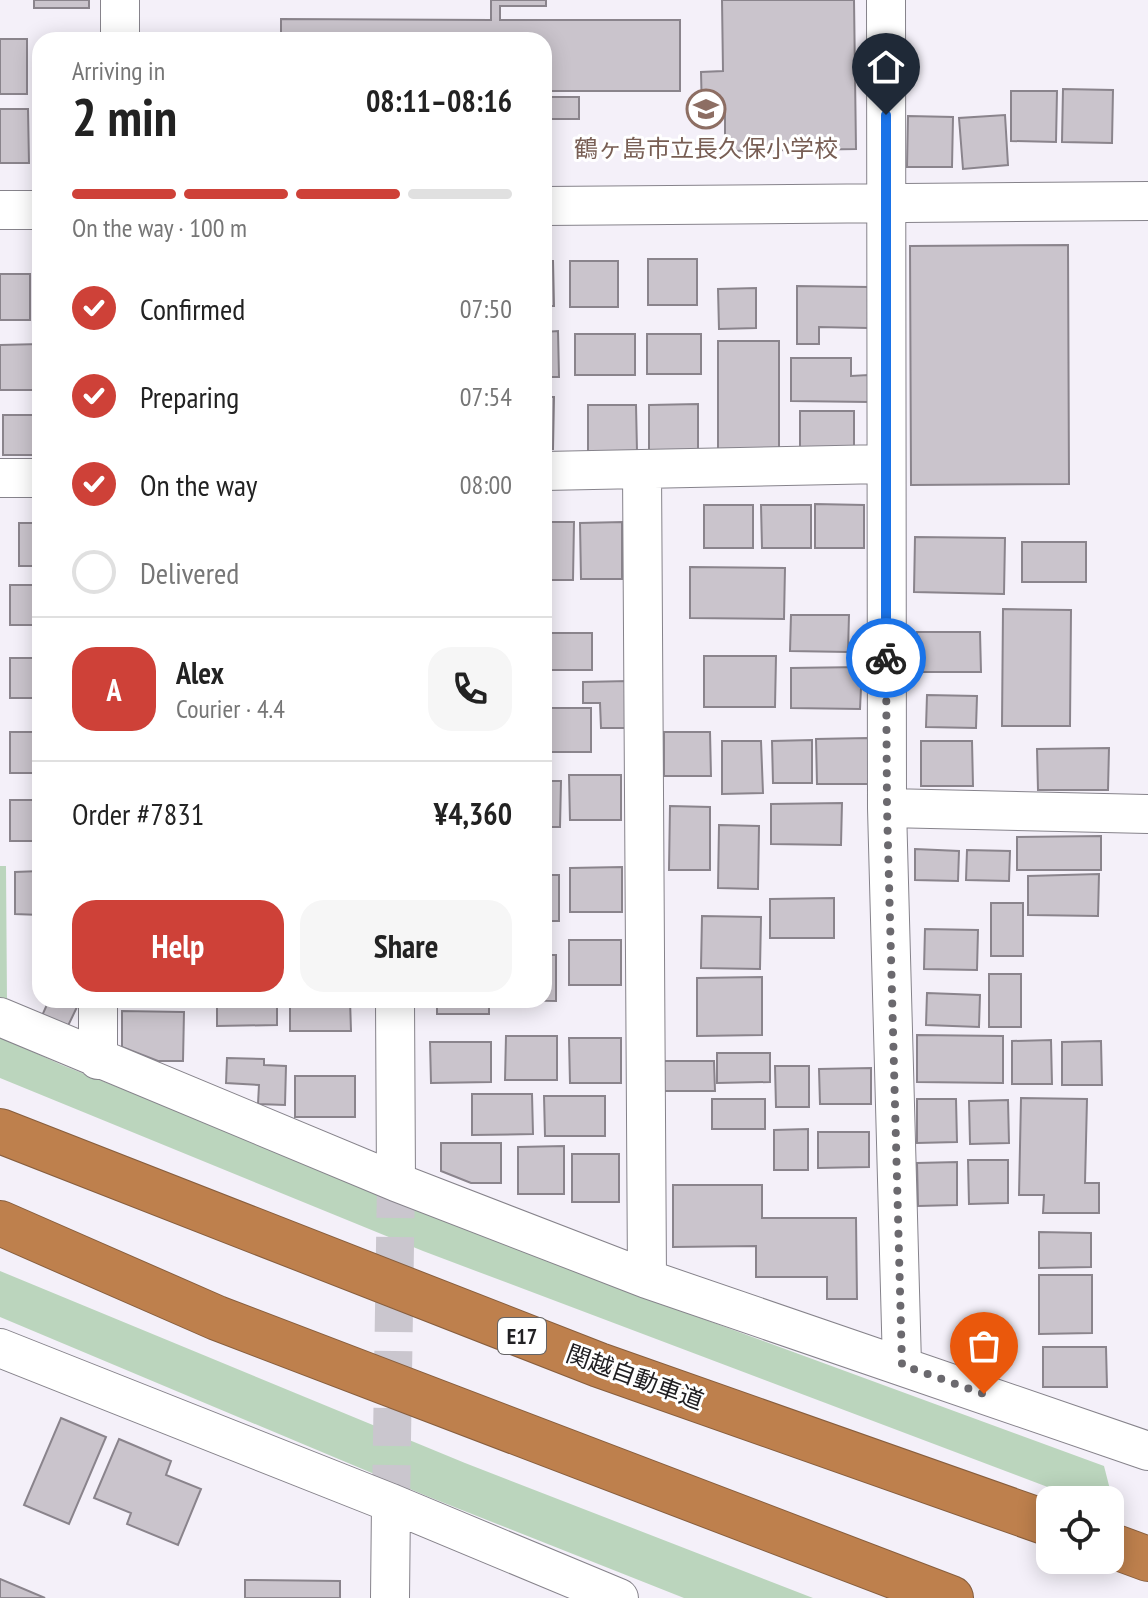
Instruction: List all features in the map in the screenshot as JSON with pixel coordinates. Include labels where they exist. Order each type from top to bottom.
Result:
[{"type":"highway","name":"関越自動車道","points":[[0,1131],[599,1365],[1036,1519]]},
{"type":"highway","points":[[0,1223],[217,1318],[951,1598]]},
{"type":"street","points":[[120,0],[120,32]]},
{"type":"street","points":[[886,0],[887,808],[902,1365]]},
{"type":"street","points":[[552,206],[1148,201]]},
{"type":"street","points":[[0,210],[32,210]]},
{"type":"street","points":[[552,471],[885,464]]},
{"type":"street","points":[[642,469],[647,1279]]},
{"type":"street","points":[[0,478],[32,478]]},
{"type":"street","points":[[887,808],[1148,814]]},
{"type":"street","points":[[98,1008],[98,1060]]},
{"type":"street","points":[[395,1008],[396,1182]]},
{"type":"street","points":[[0,1017],[396,1182],[647,1279],[1148,1451]]},
{"type":"street","points":[[0,1348],[391,1503],[619,1598]]},
{"type":"street","points":[[390,1598],[391,1503]]},
{"type":"green space","points":[[0,866],[6,866],[7,1002],[0,999]]},
{"type":"green space","points":[[0,1037],[62,1065],[679,1310],[1104,1466],[1109,1486],[1045,1486],[423,1251],[0,1078]]},
{"type":"green space","points":[[0,1271],[465,1463],[813,1598],[684,1598],[429,1497],[0,1317]]},
{"type":"building","points":[[34,0],[89,0],[89,8],[34,8]]},
{"type":"building","points":[[491,0],[546,0],[546,6],[500,6],[500,20],[680,20],[680,91],[552,91],[552,32],[281,32],[281,19],[491,20]]},
{"type":"building","points":[[722,0],[854,0],[856,149],[725,151],[725,114],[702,114],[701,72],[723,71]]},
{"type":"building","points":[[0,39],[27,39],[27,94],[0,94]]},
{"type":"building","points":[[1063,89],[1113,90],[1112,143],[1062,142]]},
{"type":"building","points":[[1011,91],[1057,91],[1056,142],[1011,141]]},
{"type":"building","points":[[552,97],[579,97],[579,119],[552,119]]},
{"type":"building","points":[[0,109],[28,109],[29,163],[0,163]]},
{"type":"building","points":[[1005,115],[1008,165],[963,169],[959,118]]},
{"type":"building","points":[[908,116],[953,117],[952,167],[907,167]]},
{"type":"building","points":[[1068,245],[1069,484],[911,485],[910,246]]},
{"type":"building","points":[[648,259],[697,259],[697,305],[648,305]]},
{"type":"building","points":[[552,261],[553,261],[552,306]]},
{"type":"building","points":[[570,261],[618,261],[618,307],[570,307]]},
{"type":"building","points":[[0,274],[30,274],[30,320],[0,320]]},
{"type":"building","points":[[797,286],[869,287],[868,328],[819,327],[819,344],[797,344]]},
{"type":"building","points":[[756,288],[756,328],[719,329],[718,289]]},
{"type":"building","points":[[552,331],[558,331],[559,377],[552,377]]},
{"type":"building","points":[[575,334],[635,334],[635,375],[575,375]]},
{"type":"building","points":[[647,334],[701,334],[701,374],[647,374]]},
{"type":"building","points":[[718,341],[779,341],[779,449],[718,449]]},
{"type":"building","points":[[32,344],[32,390],[0,390],[0,345]]},
{"type":"building","points":[[791,358],[851,358],[851,376],[868,375],[869,402],[791,401]]},
{"type":"building","points":[[552,397],[554,397],[553,449]]},
{"type":"building","points":[[698,404],[698,450],[649,451],[649,405]]},
{"type":"building","points":[[588,405],[636,405],[637,451],[588,451]]},
{"type":"building","points":[[800,411],[854,411],[854,451],[800,451]]},
{"type":"building","points":[[3,415],[32,415],[32,455],[3,455]]},
{"type":"building","points":[[815,504],[864,505],[864,548],[815,548]]},
{"type":"building","points":[[704,505],[753,505],[753,548],[704,548]]},
{"type":"building","points":[[761,505],[811,505],[811,548],[762,548]]},
{"type":"building","points":[[552,522],[574,522],[573,580],[552,580]]},
{"type":"building","points":[[622,522],[622,579],[581,579],[580,523]]},
{"type":"building","points":[[19,523],[32,523],[32,566],[19,566]]},
{"type":"building","points":[[915,537],[1005,538],[1004,594],[914,592]]},
{"type":"building","points":[[1022,542],[1086,542],[1086,582],[1022,582]]},
{"type":"building","points":[[690,567],[785,568],[784,619],[690,618]]},
{"type":"building","points":[[10,585],[32,585],[32,625],[10,625]]},
{"type":"building","points":[[1003,609],[1071,610],[1070,726],[1002,726]]},
{"type":"building","points":[[791,615],[849,615],[848,652],[790,651]]},
{"type":"building","points":[[917,632],[980,632],[981,672],[917,672]]},
{"type":"building","points":[[552,633],[592,633],[592,670],[552,670]]},
{"type":"building","points":[[704,656],[776,656],[775,707],[704,707]]},
{"type":"building","points":[[10,658],[32,658],[32,698],[10,698]]},
{"type":"building","points":[[862,667],[860,709],[791,708],[791,668]]},
{"type":"building","points":[[628,681],[628,728],[601,728],[600,703],[583,703],[583,682]]},
{"type":"building","points":[[927,695],[977,696],[976,728],[926,727]]},
{"type":"building","points":[[552,708],[591,708],[591,752],[552,752]]},
{"type":"building","points":[[10,732],[32,732],[32,773],[10,773]]},
{"type":"building","points":[[664,732],[710,732],[711,776],[664,776]]},
{"type":"building","points":[[868,738],[868,784],[817,784],[816,739]]},
{"type":"building","points":[[812,740],[812,783],[773,783],[772,741]]},
{"type":"building","points":[[722,741],[761,741],[763,793],[722,794]]},
{"type":"building","points":[[921,741],[972,741],[973,786],[921,786]]},
{"type":"building","points":[[1109,748],[1108,790],[1038,790],[1037,749]]},
{"type":"building","points":[[569,775],[621,775],[621,820],[570,820]]},
{"type":"building","points":[[552,781],[561,781],[560,827],[552,827]]},
{"type":"building","points":[[10,800],[32,800],[32,841],[10,841]]},
{"type":"building","points":[[842,803],[841,845],[771,844],[771,804]]},
{"type":"building","points":[[670,806],[710,807],[710,870],[669,870]]},
{"type":"building","points":[[719,825],[759,826],[758,889],[718,888]]},
{"type":"building","points":[[1101,836],[1101,870],[1017,870],[1017,837]]},
{"type":"building","points":[[915,849],[959,851],[958,881],[915,880]]},
{"type":"building","points":[[967,850],[1010,851],[1009,881],[966,880]]},
{"type":"building","points":[[622,867],[622,912],[570,912],[570,868]]},
{"type":"building","points":[[32,871],[32,915],[15,914],[15,872]]},
{"type":"building","points":[[1099,874],[1098,916],[1028,915],[1028,876]]},
{"type":"building","points":[[552,875],[559,875],[559,921],[552,921]]},
{"type":"building","points":[[834,898],[834,938],[770,938],[770,899]]},
{"type":"building","points":[[991,903],[1023,903],[1023,956],[991,956]]},
{"type":"building","points":[[702,916],[761,917],[760,969],[701,968]]},
{"type":"building","points":[[925,929],[978,930],[977,970],[924,969]]},
{"type":"building","points":[[569,940],[621,940],[621,985],[569,985]]},
{"type":"building","points":[[552,955],[556,955],[556,1001],[552,1001]]},
{"type":"building","points":[[989,974],[1021,974],[1021,1027],[989,1027]]},
{"type":"building","points":[[762,977],[762,1035],[697,1036],[697,978]]},
{"type":"building","points":[[927,993],[980,995],[979,1027],[926,1025]]},
{"type":"building","points":[[45,1008],[77,1008],[66,1030],[41,1018]]},
{"type":"building","points":[[217,1008],[277,1008],[277,1025],[217,1026]]},
{"type":"building","points":[[290,1008],[350,1008],[351,1031],[290,1031]]},
{"type":"building","points":[[437,1008],[489,1008],[489,1014],[437,1014]]},
{"type":"building","points":[[122,1011],[184,1012],[183,1061],[158,1061],[122,1047]]},
{"type":"building","points":[[917,1035],[1003,1036],[1003,1083],[917,1082]]},
{"type":"building","points":[[506,1036],[557,1036],[557,1080],[505,1080]]},
{"type":"building","points":[[569,1038],[621,1038],[621,1083],[570,1083]]},
{"type":"building","points":[[1051,1040],[1052,1084],[1012,1084],[1012,1041]]},
{"type":"building","points":[[1101,1041],[1102,1085],[1062,1085],[1062,1042]]},
{"type":"building","points":[[430,1042],[491,1042],[491,1082],[431,1083]]},
{"type":"building","points":[[717,1053],[770,1053],[770,1082],[717,1083]]},
{"type":"building","points":[[227,1058],[264,1059],[264,1065],[286,1066],[285,1105],[258,1104],[259,1085],[226,1083]]},
{"type":"building","points":[[662,1061],[714,1061],[715,1091],[662,1091]]},
{"type":"building","points":[[775,1066],[809,1066],[809,1107],[776,1107]]},
{"type":"building","points":[[871,1068],[871,1104],[820,1104],[819,1069]]},
{"type":"building","points":[[295,1076],[355,1076],[355,1117],[295,1117]]},
{"type":"building","points":[[472,1094],[532,1094],[533,1134],[472,1135]]},
{"type":"building","points":[[544,1096],[605,1096],[605,1136],[545,1136]]},
{"type":"building","points":[[1021,1098],[1087,1099],[1085,1183],[1099,1183],[1099,1213],[1043,1213],[1044,1195],[1019,1195]]},
{"type":"building","points":[[712,1099],[765,1099],[765,1129],[712,1129]]},
{"type":"building","points":[[917,1099],[956,1099],[957,1142],[917,1143]]},
{"type":"building","points":[[1008,1100],[1009,1143],[970,1144],[969,1101]]},
{"type":"building","points":[[808,1129],[808,1170],[774,1170],[774,1130]]},
{"type":"building","points":[[818,1132],[869,1132],[869,1167],[818,1168]]},
{"type":"building","points":[[441,1143],[501,1143],[501,1183],[471,1183],[441,1171]]},
{"type":"building","points":[[564,1146],[564,1194],[518,1194],[518,1147]]},
{"type":"building","points":[[572,1154],[619,1154],[619,1202],[572,1202]]},
{"type":"building","points":[[968,1160],[1008,1160],[1008,1203],[969,1204]]},
{"type":"building","points":[[957,1162],[957,1205],[918,1206],[917,1163]]},
{"type":"building","points":[[673,1185],[762,1185],[762,1218],[856,1218],[857,1299],[827,1299],[827,1277],[756,1277],[756,1246],[673,1247]]},
{"type":"building","points":[[1039,1232],[1091,1233],[1091,1267],[1039,1268]]},
{"type":"building","points":[[1039,1275],[1092,1275],[1092,1333],[1039,1334]]},
{"type":"building","points":[[1043,1347],[1106,1347],[1107,1387],[1043,1387]]},
{"type":"building","points":[[61,1418],[106,1437],[69,1524],[24,1505]]},
{"type":"building","points":[[119,1439],[171,1461],[166,1475],[201,1489],[178,1545],[127,1524],[131,1513],[94,1498]]},
{"type":"building","points":[[0,1579],[45,1598],[0,1598]]},
{"type":"building","points":[[245,1580],[340,1581],[340,1598],[245,1598]]},
{"type":"tunnel","points":[[391,1503],[396,1182]]},
{"type":"way so far","points":[[886,658],[902,1365],[984,1394]]},
{"type":"place","name":"鶴ヶ島市立長久保小学校","points":[[706,109]]},
{"type":"route","points":[[886,115],[886,658]]}]
